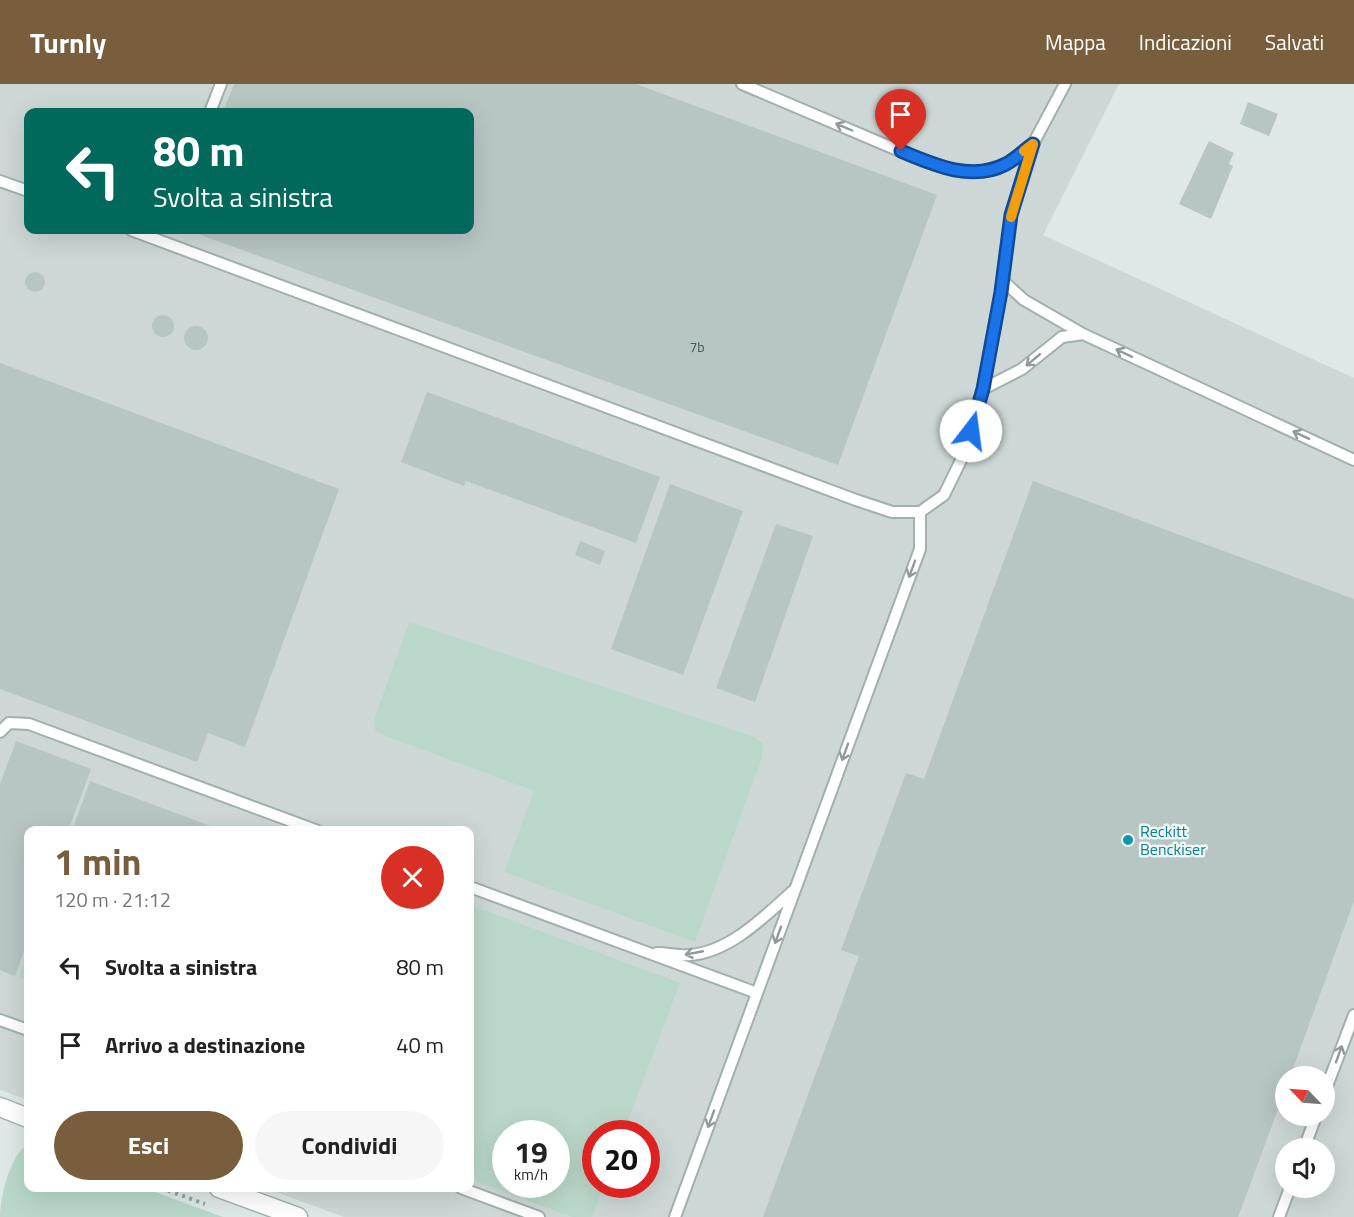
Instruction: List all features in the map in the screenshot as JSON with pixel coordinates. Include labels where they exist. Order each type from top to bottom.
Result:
[{"type":"street","points":[[0,1107],[24,1116]]},
{"type":"street","points":[[230,1192],[298,1217]]},
{"type":"lane","points":[[211,108],[220,84]]},
{"type":"lane","points":[[742,84],[921,160],[953,170],[982,172],[1006,164],[1033,144]]},
{"type":"lane","points":[[142,234],[856,500],[892,512],[920,512],[944,495],[965,452],[983,389],[1003,281],[1011,215],[1033,144],[1065,84]]},
{"type":"lane","points":[[0,181],[24,190]]},
{"type":"lane","points":[[162,241],[165,234]]},
{"type":"lane","points":[[1003,281],[1024,300],[1083,334],[1354,460]]},
{"type":"lane","points":[[983,389],[1022,369],[1062,336],[1083,334]]},
{"type":"lane","points":[[675,1217],[920,549],[920,512]]},
{"type":"lane","points":[[0,732],[9,723],[29,724],[304,826]]},
{"type":"lane","points":[[474,888],[757,993]]},
{"type":"lane","points":[[644,952],[691,955],[723,944],[759,921],[795,889]]},
{"type":"lane","points":[[1334,1066],[1354,1014]]},
{"type":"lane","points":[[0,1020],[24,1029]]},
{"type":"lane","points":[[472,1192],[539,1217]]},
{"type":"lane","points":[[1279,1217],[1286,1198]]},
{"type":"path","points":[[172,1192],[206,1204]]},
{"type":"shaded area","points":[[0,84],[1119,84],[1043,235],[1354,378],[1354,1217],[344,1217],[276,1192],[474,1192],[474,826],[24,826],[24,1099],[0,1090]]},
{"type":"green space","points":[[409,622],[752,736],[763,743],[762,757],[695,942],[504,872],[534,791],[375,730],[374,720]]},
{"type":"green space","points":[[474,906],[680,983],[628,1120],[582,1120],[582,1198],[599,1198],[592,1217],[572,1217],[521,1198],[570,1198],[570,1120],[492,1120],[492,1187],[474,1180]]},
{"type":"green space","points":[[24,963],[24,979],[19,977]]},
{"type":"green space","points":[[24,1148],[24,1192],[155,1192],[223,1217],[0,1217],[4,1189],[11,1167]]},
{"type":"building","points":[[234,84],[636,84],[937,195],[838,465],[198,234],[474,234],[474,108],[225,108]]},
{"type":"building","points":[[1248,102],[1278,114],[1269,136],[1240,124]]},
{"type":"building","points":[[1209,141],[1234,153],[1229,164],[1233,166],[1211,219],[1179,204]]},
{"type":"building","points":[[35,272],[42,275],[45,282],[42,289],[35,292],[28,289],[25,282],[28,275]]},
{"type":"building","points":[[159,315],[167,315],[174,322],[174,330],[167,337],[159,337],[152,330],[152,322]]},
{"type":"building","points":[[196,326],[205,329],[208,338],[205,347],[196,350],[187,347],[184,338],[187,329]]},
{"type":"building","points":[[0,363],[339,489],[245,747],[208,733],[197,762],[0,689]]},
{"type":"building","points":[[427,392],[660,477],[636,543],[466,481],[464,486],[401,462]]},
{"type":"building","name":"Reckitt Benckiser","points":[[1033,481],[1354,599],[1354,901],[1294,1066],[1275,1066],[1275,1118],[1238,1217],[763,1217],[859,956],[841,950],[906,773],[924,779]]},
{"type":"building","points":[[670,484],[743,511],[683,675],[611,649]]},
{"type":"building","points":[[776,524],[813,536],[755,702],[716,688]]},
{"type":"building","points":[[580,541],[605,551],[600,565],[575,555]]},
{"type":"building","points":[[16,741],[91,769],[70,826],[24,826],[24,951],[15,976],[0,970],[0,784]]},
{"type":"building","points":[[90,781],[211,826],[74,826]]},
{"type":"slow traffic","points":[[1011,217],[1033,144],[1024,151]]},
{"type":"place","name":"Reckitt Benckiser","points":[[1128,840]]},
{"type":"route","points":[[901,151],[953,170],[982,172],[1006,164],[1033,144],[1011,215],[1001,292],[983,389],[971,431]]}]
